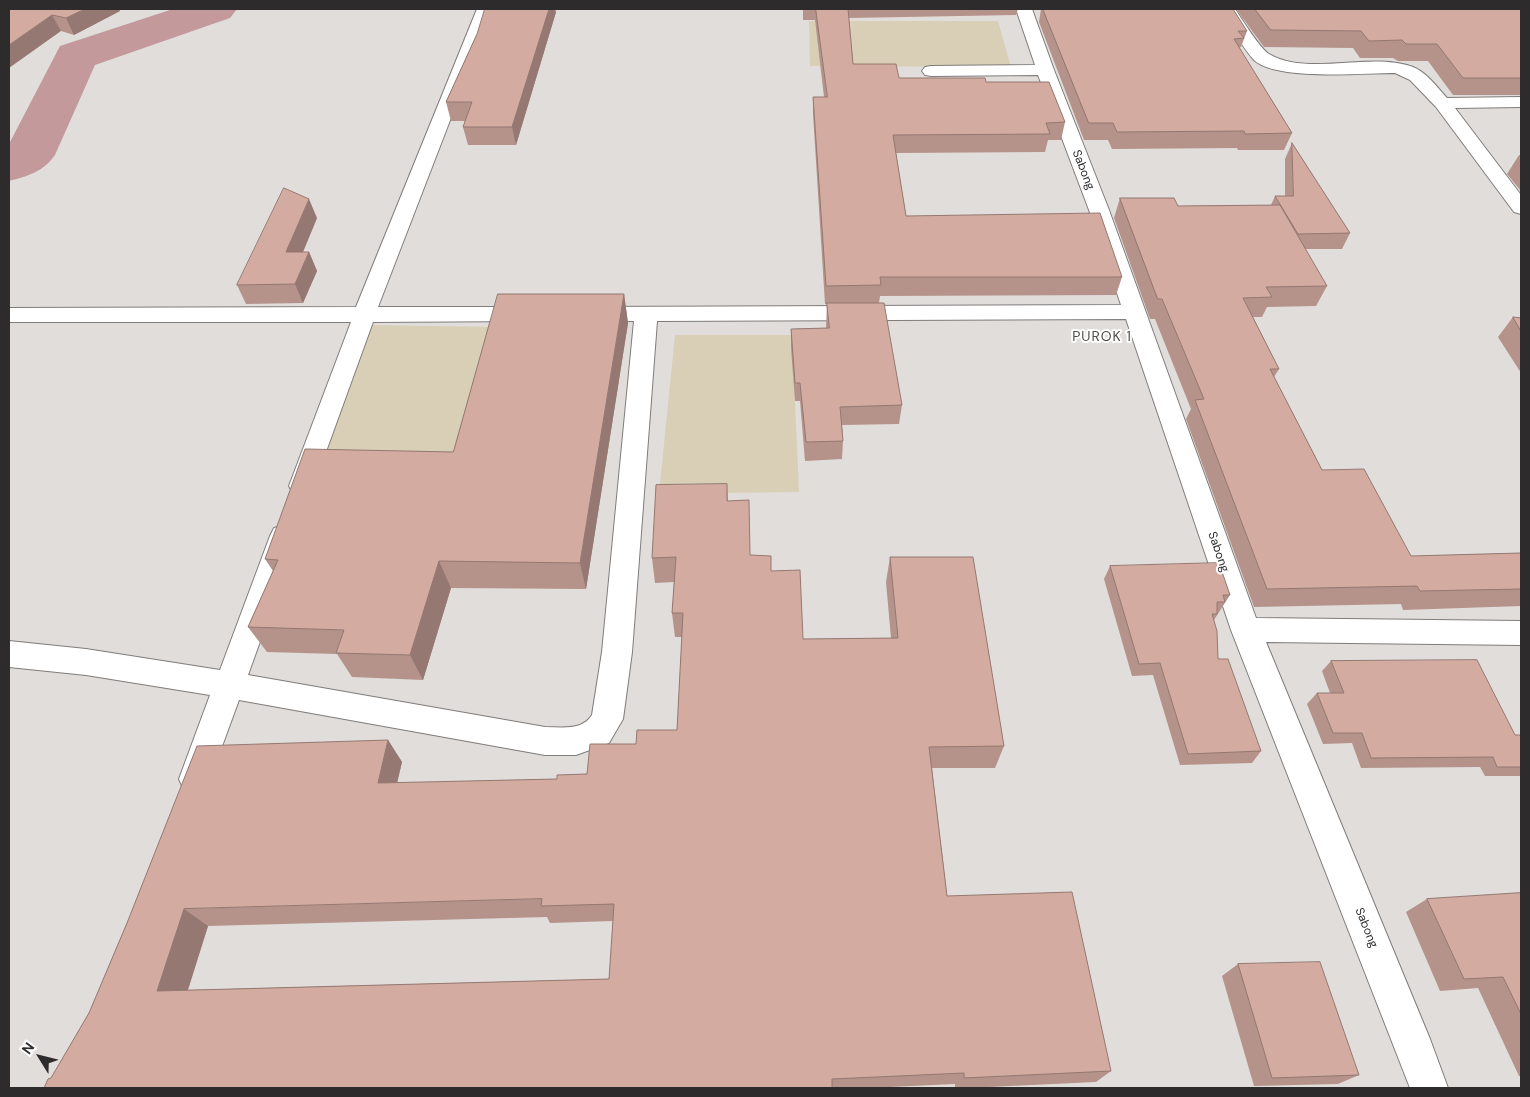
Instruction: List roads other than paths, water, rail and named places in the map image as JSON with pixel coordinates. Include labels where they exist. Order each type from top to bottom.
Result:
[{"type":"street","points":[[183,812],[231,685],[363,313],[442,116],[471,51],[485,9]]},
{"type":"street","points":[[1222,10],[1261,57],[1271,62],[1296,68],[1401,69],[1416,76],[1442,103],[1521,208]]},
{"type":"street","name":"Sabong","points":[[1032,13],[1045,70],[1109,210],[1134,312],[1246,630],[1404,1020],[1429,1088]]},
{"type":"street","points":[[931,71],[1045,70]]},
{"type":"street","points":[[1442,103],[1521,102]]},
{"type":"street","points":[[9,315],[363,313],[646,315],[1134,312]]},
{"type":"street","points":[[9,654],[86,662],[231,685],[545,741],[576,741],[598,733],[607,719],[618,652],[646,315]]},
{"type":"street","points":[[1246,630],[1521,633]]},
{"type":"waterway","points":[[9,165],[29,155],[76,56],[215,9]]},
{"type":"district","name":"PUROK 1","points":[[1102,337]]}]
